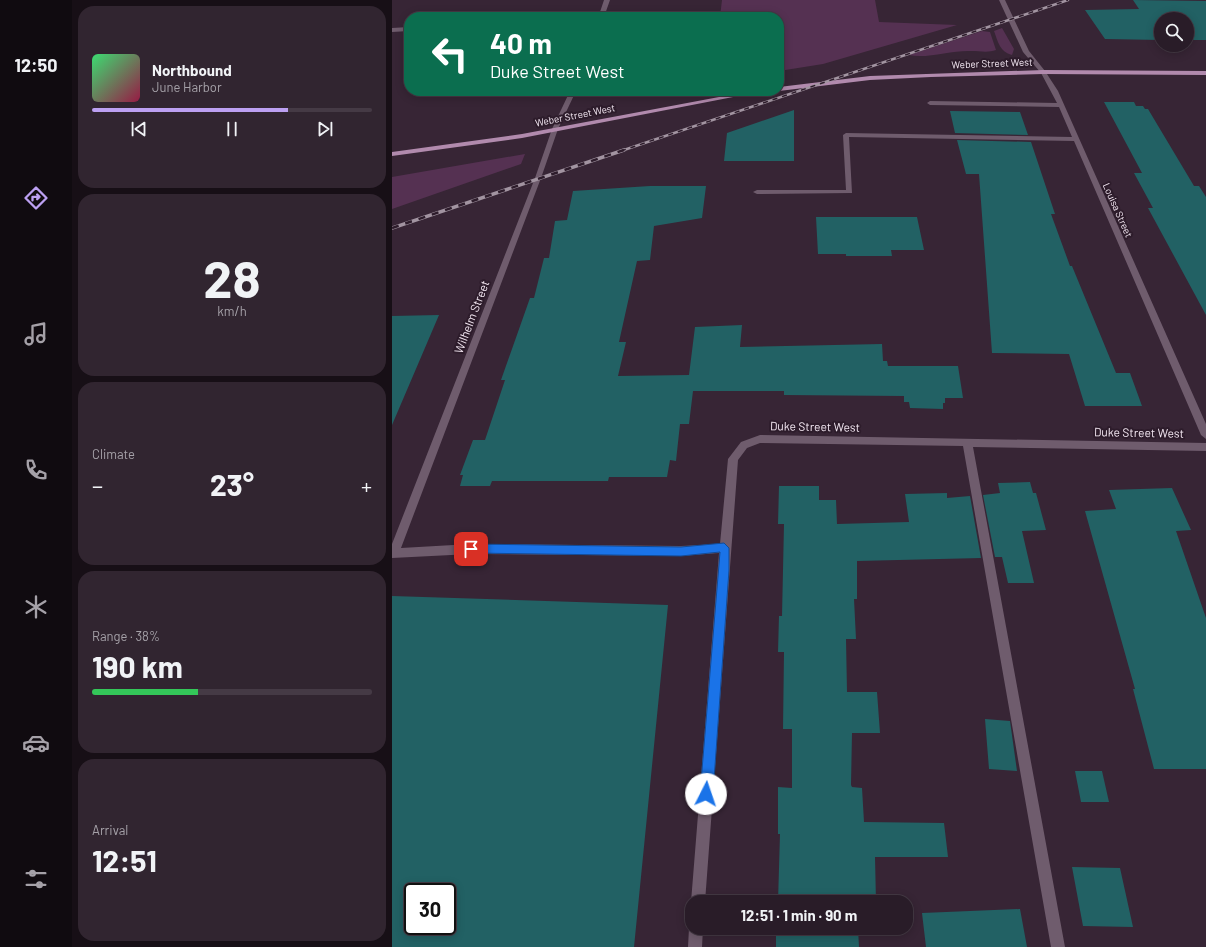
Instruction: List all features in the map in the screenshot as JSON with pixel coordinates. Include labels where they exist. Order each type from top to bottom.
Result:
[{"type":"main road","name":"Weber Street West","points":[[784,87],[870,78],[1043,72],[1206,73]]},
{"type":"main road","name":"Weber Street West","points":[[392,154],[522,136],[734,96]]},
{"type":"street","points":[[603,12],[607,0]]},
{"type":"street","name":"Louisa Street","points":[[1002,0],[1026,52],[1043,72],[1061,105],[1206,435]]},
{"type":"street","points":[[392,30],[404,29]]},
{"type":"street","name":"Wilhelm Street","points":[[393,553],[533,193],[555,129],[571,96]]},
{"type":"street","points":[[930,103],[1061,105]]},
{"type":"street","points":[[757,192],[850,192],[846,135],[1076,139]]},
{"type":"street","name":"Duke Street West","points":[[699,895],[724,570],[724,548],[733,459],[744,445],[760,439],[1206,447]]},
{"type":"street","points":[[967,443],[1058,947]]},
{"type":"street","points":[[393,553],[471,549],[681,551],[724,548]]},
{"type":"street","points":[[695,947],[696,935]]},
{"type":"shaded area","points":[[722,0],[875,0],[879,22],[957,25],[823,64],[784,70],[784,12],[721,12]]},
{"type":"shaded area","points":[[1002,28],[1014,49],[1012,55],[1008,54],[1002,49],[994,31]]},
{"type":"shaded area","points":[[982,31],[990,32],[996,50],[987,52],[964,51],[924,56],[909,55]]},
{"type":"shaded area","points":[[525,154],[521,164],[392,209],[392,177]]},
{"type":"building","points":[[1133,0],[1206,1],[1206,40],[1194,40],[1194,12],[1154,12],[1154,40],[1105,39],[1085,10],[1139,9]]},
{"type":"building","points":[[1104,102],[1134,102],[1136,106],[1143,106],[1145,109],[1148,109],[1194,186],[1199,186],[1206,197],[1206,315],[1148,208],[1153,208],[1134,173],[1142,173]]},
{"type":"building","points":[[794,110],[794,161],[724,161],[727,133]]},
{"type":"building","points":[[950,111],[1020,112],[1028,135],[955,133]]},
{"type":"building","points":[[957,140],[1031,142],[1055,214],[1051,214],[1070,266],[1072,266],[1116,373],[1130,373],[1142,406],[1085,406],[1069,354],[992,353],[979,174],[966,174]]},
{"type":"building","points":[[650,186],[706,186],[702,218],[654,226],[650,260],[637,261],[619,342],[626,342],[618,376],[689,375],[695,327],[742,325],[740,347],[882,344],[883,361],[887,361],[888,366],[958,366],[963,398],[945,398],[943,409],[910,408],[909,402],[904,402],[904,396],[784,395],[784,391],[693,391],[689,424],[680,424],[676,461],[670,460],[667,477],[609,477],[608,481],[492,481],[490,486],[460,486],[463,475],[460,475],[473,440],[485,440],[505,380],[501,380],[530,298],[534,298],[544,258],[549,258],[555,221],[567,220],[573,191]]},
{"type":"building","points":[[816,217],[917,217],[924,250],[891,250],[892,256],[846,256],[846,254],[818,254]]},
{"type":"building","points":[[439,315],[392,425],[392,316]]},
{"type":"building","points":[[1030,482],[1033,493],[1036,493],[1046,530],[1022,531],[1034,583],[1008,583],[1002,557],[995,557],[983,495],[1000,493],[998,483]]},
{"type":"building","points":[[779,486],[819,486],[819,500],[836,500],[837,524],[909,522],[905,494],[947,493],[947,498],[970,496],[981,558],[857,561],[857,599],[854,599],[856,639],[846,639],[847,692],[877,692],[880,733],[852,733],[851,785],[852,787],[862,788],[864,822],[944,823],[948,857],[875,857],[876,895],[778,895],[780,834],[778,834],[778,787],[792,788],[792,729],[783,729],[784,652],[778,652],[779,616],[782,616],[784,524],[778,524]]},
{"type":"building","points":[[1172,488],[1191,530],[1176,531],[1206,618],[1206,769],[1154,769],[1133,689],[1135,689],[1085,511],[1116,509],[1109,490]]},
{"type":"building","points":[[392,596],[668,605],[634,947],[392,947]]},
{"type":"building","points":[[985,719],[1010,721],[1017,771],[989,769]]},
{"type":"building","points":[[1075,771],[1102,771],[1109,802],[1081,802]]},
{"type":"building","points":[[1072,867],[1120,868],[1133,927],[1083,926]]},
{"type":"building","points":[[1020,909],[1027,947],[926,947],[922,913]]},
{"type":"building","points":[[776,935],[858,935],[859,947],[776,947]]},
{"type":"railway","points":[[784,96],[1068,0]]},
{"type":"railway","points":[[621,151],[784,96]]},
{"type":"railway","points":[[392,228],[624,150]]},
{"type":"route","points":[[471,549],[693,551],[724,548],[724,570],[706,794]]}]
